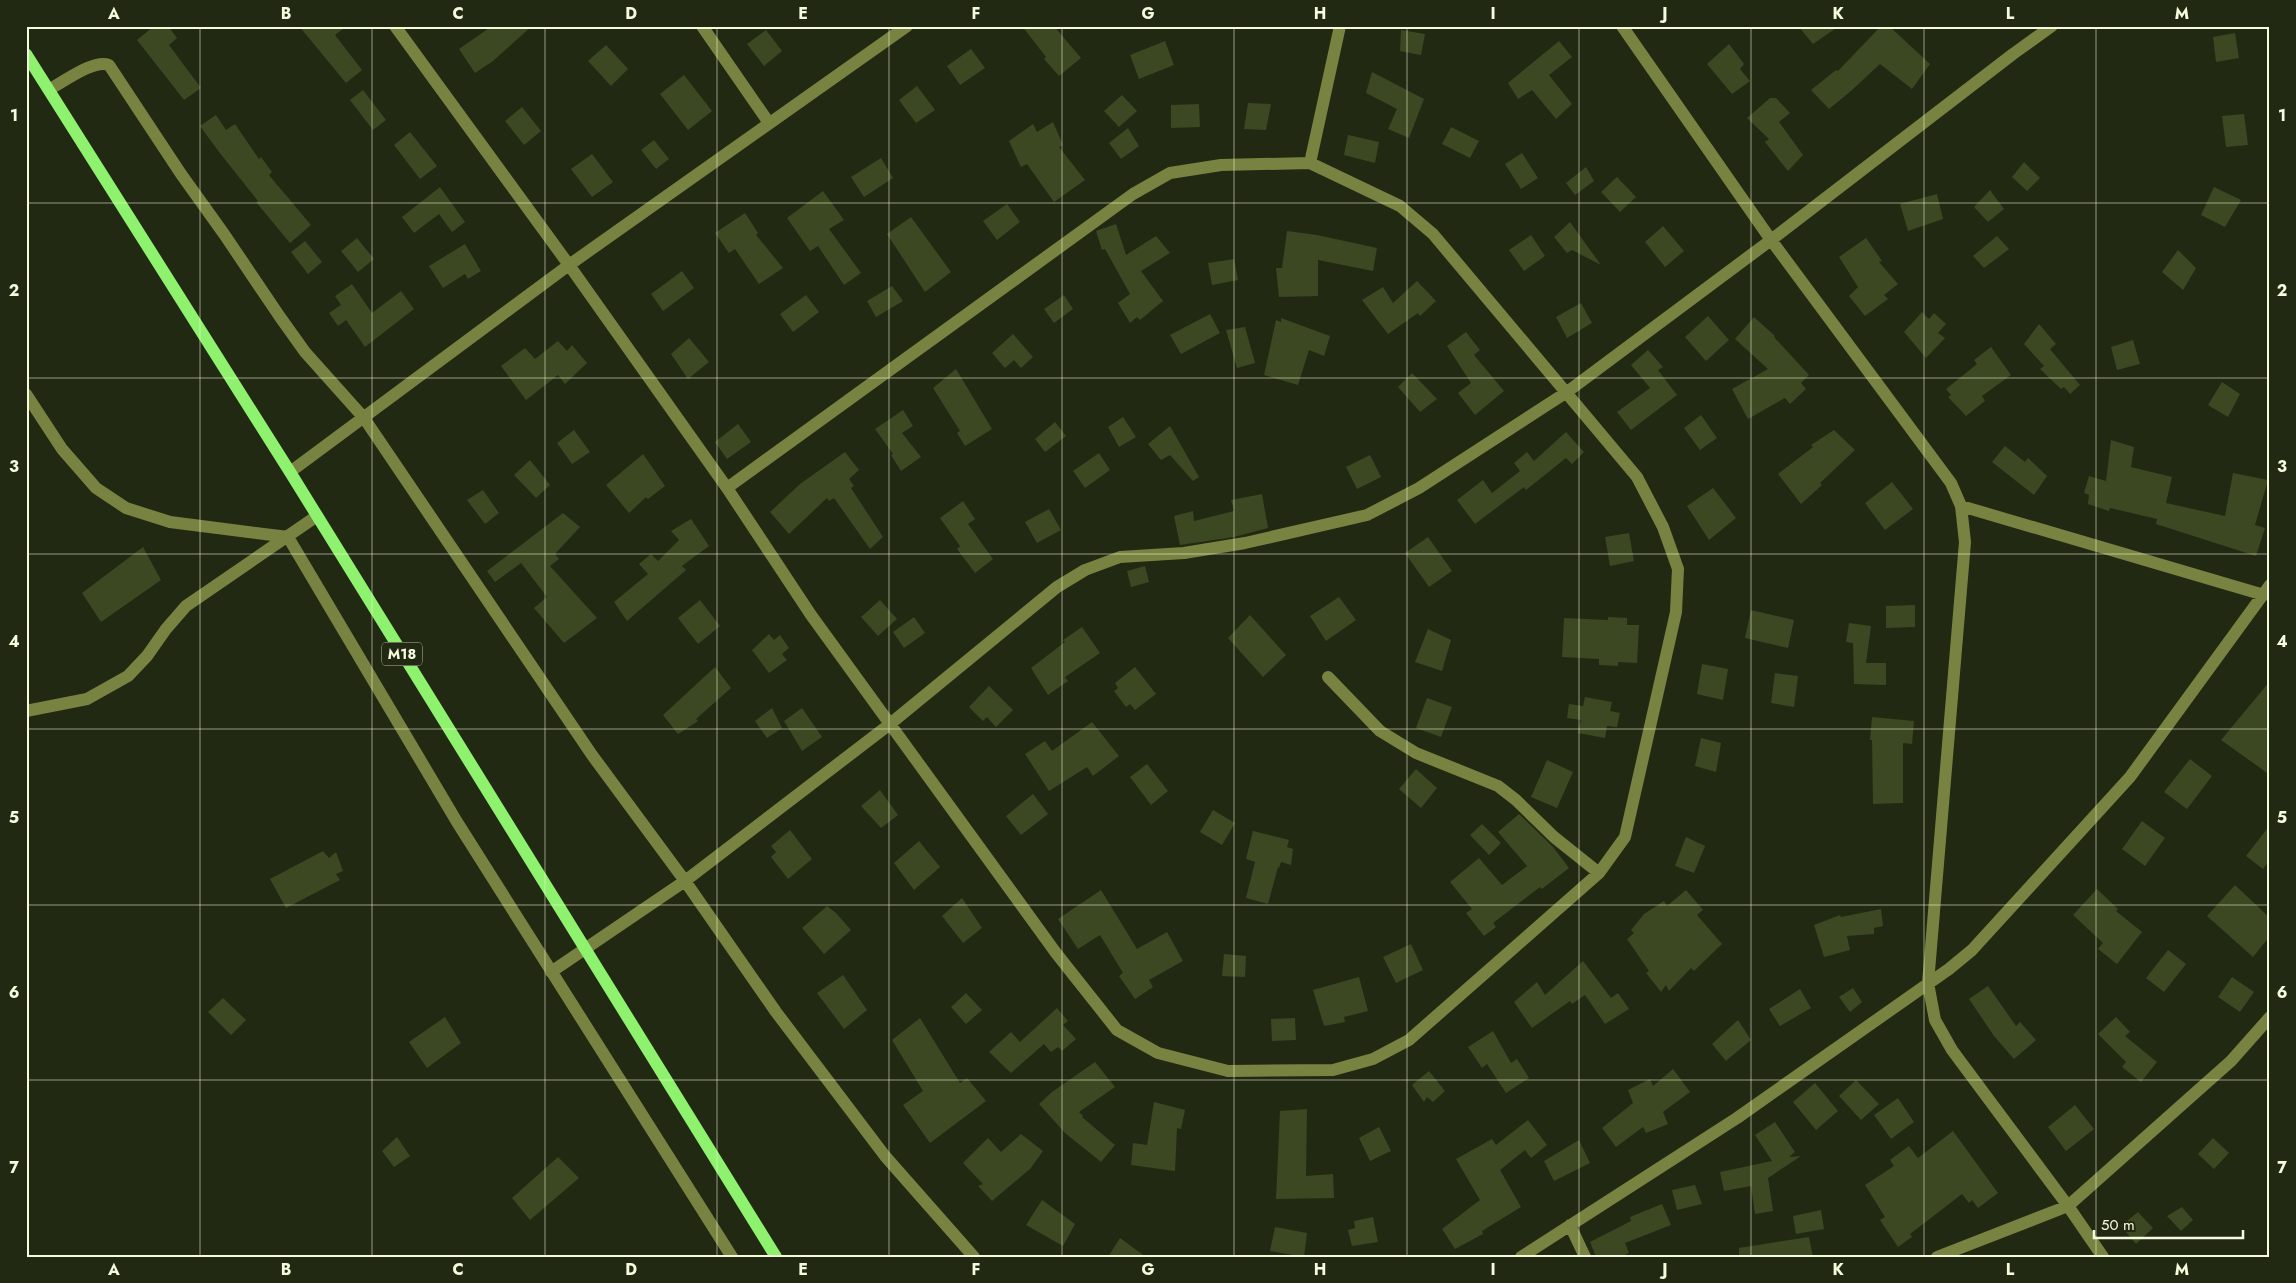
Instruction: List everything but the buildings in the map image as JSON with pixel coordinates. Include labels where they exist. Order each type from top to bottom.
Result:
[{"type":"main road","name":"M18","points":[[26,54],[50,89],[290,472],[776,1257]]},
{"type":"street","points":[[395,26],[570,264],[727,488],[811,615],[1056,953],[1116,1030],[1158,1053],[1228,1071],[1333,1070],[1373,1059],[1409,1040],[1599,873],[1625,837],[1676,612],[1678,569],[1664,527],[1637,477],[1433,234],[1400,206],[1310,163],[1221,165],[1170,173],[1133,194],[727,488]]},
{"type":"street","points":[[702,26],[769,122]]},
{"type":"street","points":[[290,472],[570,264],[907,26]]},
{"type":"street","points":[[1310,163],[1340,26]]},
{"type":"street","points":[[1622,26],[1771,240],[1951,483],[1961,506],[1965,542],[1928,983],[1935,1020],[1952,1050],[2068,1206],[2103,1257]]},
{"type":"street","points":[[551,972],[686,881],[890,724],[1057,587],[1085,570],[1120,557],[1184,553],[1244,543],[1367,515],[1419,488],[1567,392],[1771,240],[2052,26]]},
{"type":"street","points":[[50,89],[95,64],[104,63],[109,65],[181,174],[305,352],[364,418],[592,755],[686,881],[776,1012],[885,1156],[974,1257]]},
{"type":"street","points":[[26,394],[62,449],[96,488],[126,508],[170,522],[288,537]]},
{"type":"street","points":[[1521,1257],[1738,1118],[1972,950],[2130,777],[2267,590],[1961,506]]},
{"type":"street","points":[[26,711],[87,698],[128,676],[147,656],[166,629],[186,606],[317,516]]},
{"type":"street","points":[[288,537],[457,822],[732,1257]]},
{"type":"street","points":[[1328,677],[1380,731],[1416,753],[1498,786],[1516,800],[1554,837],[1599,873]]},
{"type":"street","points":[[1937,1257],[2068,1206],[2231,1061],[2270,1017]]},
{"type":"street","points":[[1570,1225],[1585,1257]]}]
